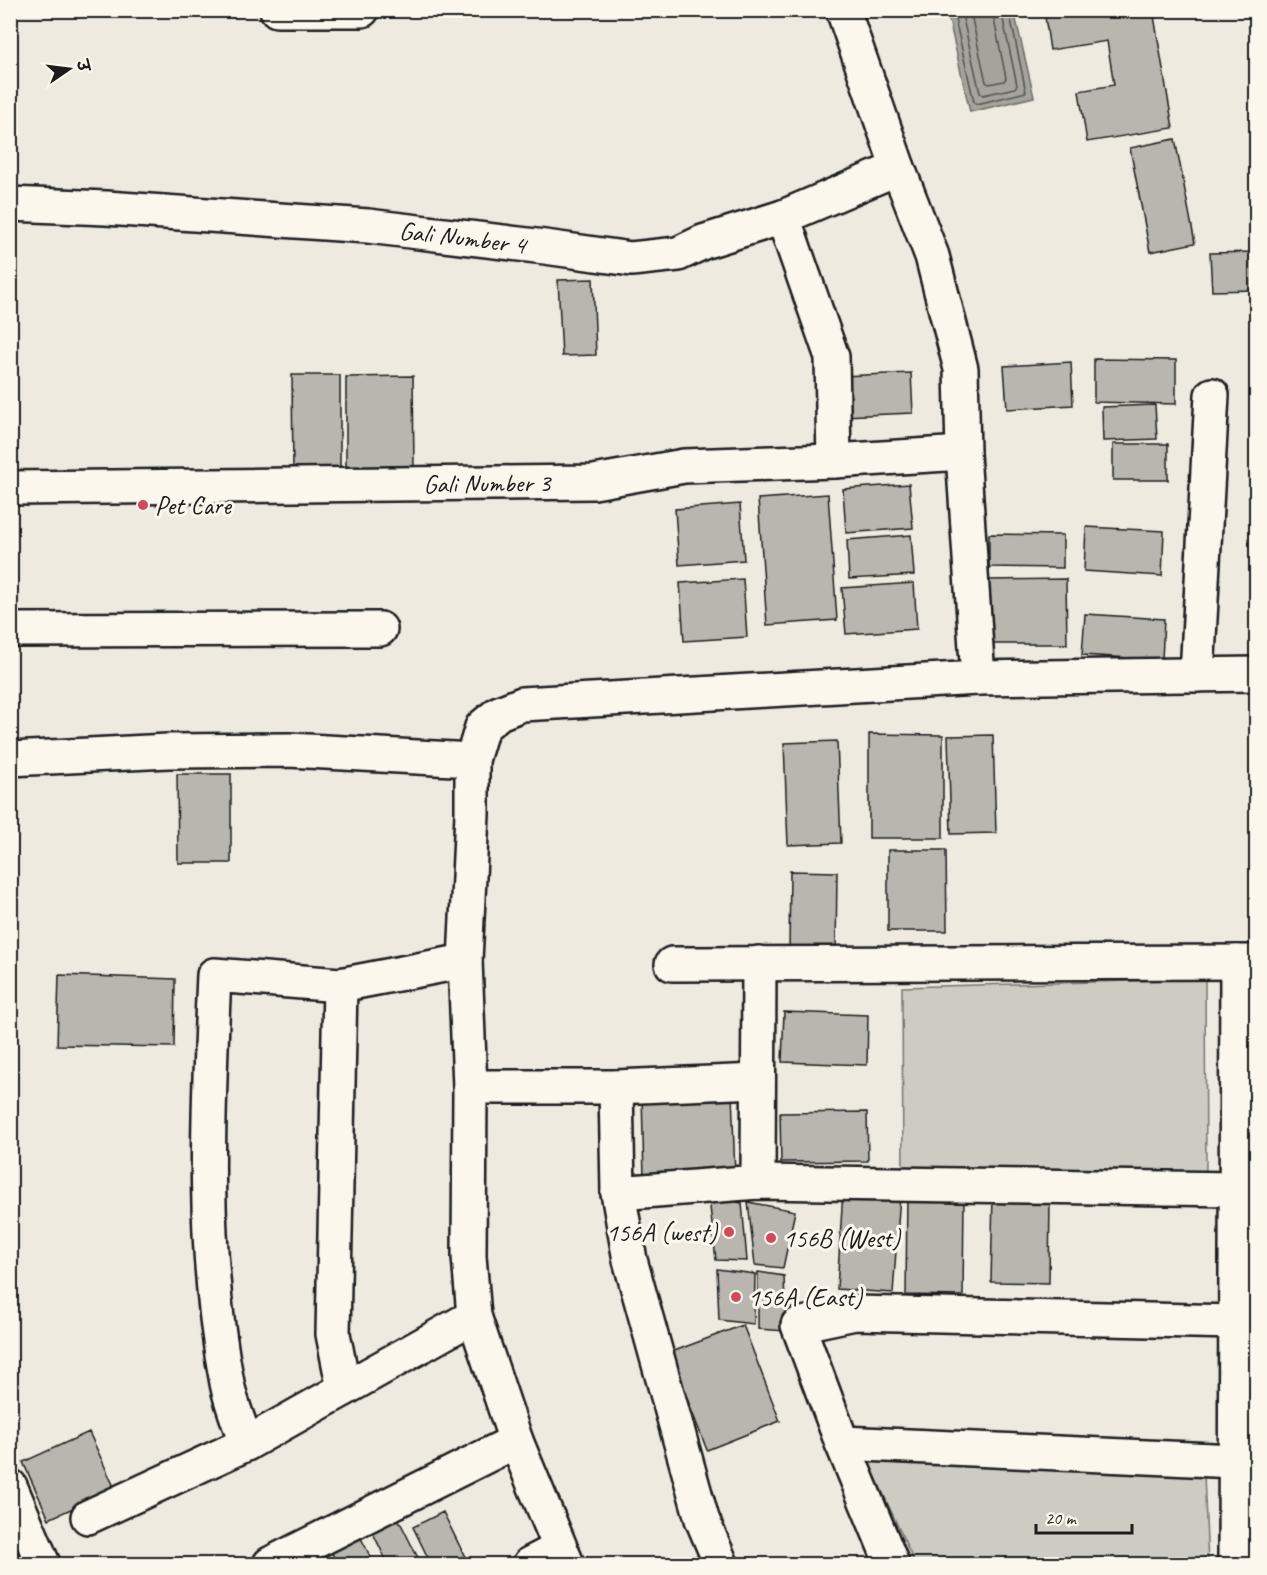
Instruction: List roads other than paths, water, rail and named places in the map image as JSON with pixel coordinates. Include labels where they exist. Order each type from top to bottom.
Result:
[{"type":"street","points":[[277,10],[362,10]]},
{"type":"street","points":[[843,10],[898,168],[932,256],[961,369],[963,453],[978,678]]},
{"type":"street","name":"Gali Number 4","points":[[10,204],[106,208],[368,226],[631,259],[678,254],[703,242],[783,217],[898,168]]},
{"type":"street","points":[[783,217],[832,357],[834,461]]},
{"type":"street","points":[[1197,675],[1212,395]]},
{"type":"street","name":"Gali Number 3","points":[[10,488],[594,482],[684,466],[834,461],[963,453]]},
{"type":"street","points":[[10,630],[381,629]]},
{"type":"street","points":[[530,1564],[563,1557],[516,1441],[474,1316],[469,1256],[470,1087],[465,961],[472,814],[472,760],[482,727],[500,713],[522,704],[978,678],[1257,674]]},
{"type":"street","points":[[10,759],[168,751],[289,750],[472,760]]},
{"type":"street","points":[[246,1444],[228,1385],[211,1278],[208,1103],[214,975],[340,985],[465,961]]},
{"type":"street","points":[[672,964],[1247,962],[1236,1189],[1234,1564]]},
{"type":"street","points":[[758,1182],[759,963]]},
{"type":"street","points":[[340,985],[333,1334],[344,1389]]},
{"type":"street","points":[[470,1087],[616,1087],[758,1081]]},
{"type":"street","points":[[616,1087],[618,1193],[630,1260],[702,1519],[721,1564]]},
{"type":"street","points":[[618,1193],[758,1182],[1236,1189]]},
{"type":"street","points":[[892,1564],[842,1443],[798,1325],[855,1313],[1236,1322]]},
{"type":"street","points":[[88,1517],[246,1444],[474,1316]]},
{"type":"street","points":[[270,1564],[516,1441]]},
{"type":"street","points":[[842,1443],[1235,1461]]},
{"type":"street","points":[[10,1486],[43,1564]]},
{"type":"water","points":[[947,11],[1014,11],[1034,97],[970,112]]},
{"type":"place","name":"Pet Care","points":[[143,505]]},
{"type":"place","name":"156A (west)","points":[[729,1232]]},
{"type":"place","name":"156B (West)","points":[[771,1238]]},
{"type":"place","name":"156A (East)","points":[[736,1297]]}]
